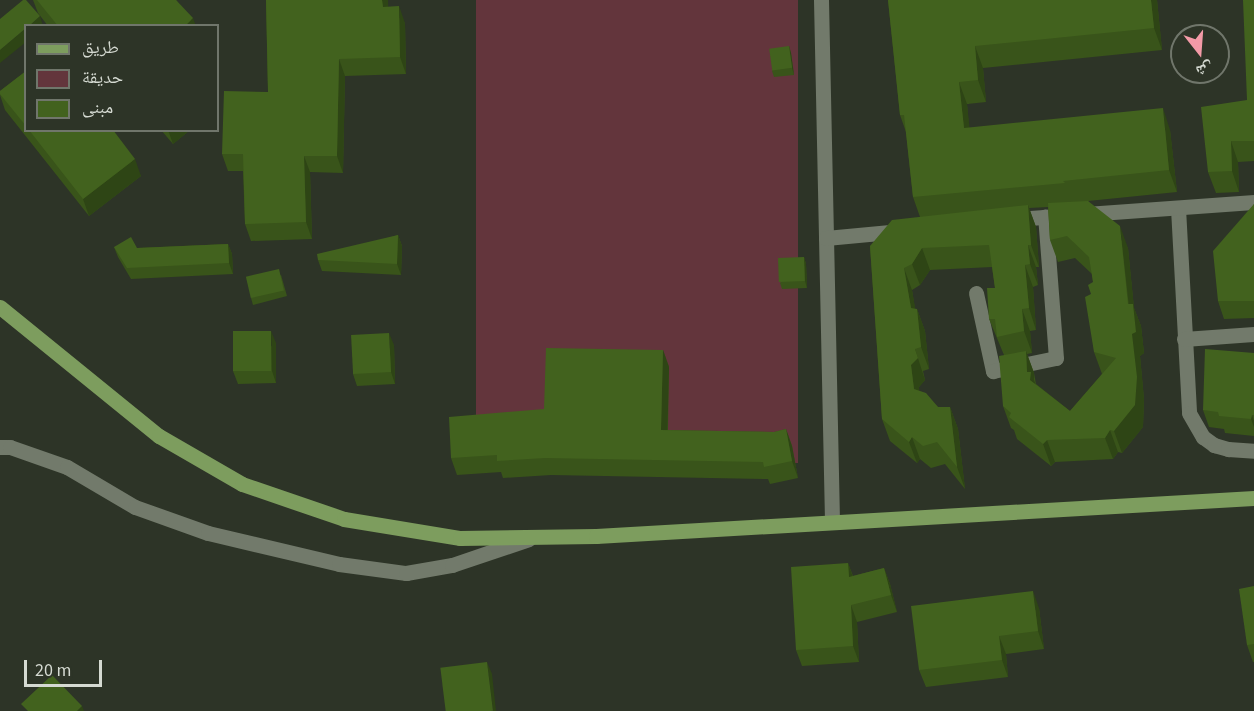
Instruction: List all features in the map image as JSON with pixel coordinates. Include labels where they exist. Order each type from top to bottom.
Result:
[{"type":"main road","points":[[0,307],[159,435],[242,484],[344,519],[460,538],[596,536],[1254,498]]},
{"type":"street","points":[[821,0],[832,521]]},
{"type":"street","points":[[999,221],[1254,202]]},
{"type":"street","points":[[1178,208],[1187,400],[1195,426],[1214,445],[1228,449],[1254,451]]},
{"type":"street","points":[[976,293],[993,371],[1056,358],[1045,216]]},
{"type":"street","points":[[826,238],[919,229]]},
{"type":"street","points":[[1184,339],[1254,334]]},
{"type":"street","points":[[0,447],[10,447],[67,467],[135,507],[208,533],[339,564],[406,573],[452,565],[535,537]]},
{"type":"green space","points":[[476,0],[798,0],[798,463],[476,463]]},
{"type":"building","points":[[23,0],[26,0],[40,16],[31,24],[24,24],[24,30],[0,50],[0,19]]},
{"type":"building","points":[[37,0],[176,0],[193,18],[187,24],[56,24]]},
{"type":"building","points":[[266,0],[382,0],[383,7],[399,6],[400,57],[339,59],[337,156],[304,156],[306,222],[245,224],[243,154],[222,154],[224,91],[268,92]]},
{"type":"building","points":[[888,0],[1151,0],[1154,28],[975,46],[978,80],[959,82],[964,128],[1163,108],[1169,170],[1063,181],[1065,183],[913,197],[904,115],[900,115]]},
{"type":"building","points":[[1243,0],[1254,0],[1254,141],[1231,141],[1232,171],[1208,172],[1201,107],[1247,100]]},
{"type":"building","points":[[789,46],[792,68],[772,71],[769,49]]},
{"type":"building","points":[[24,73],[24,124],[0,94],[0,91]]},
{"type":"building","points":[[31,132],[115,132],[135,159],[83,199]]},
{"type":"building","points":[[1088,201],[1120,226],[1128,304],[1133,304],[1136,332],[1132,334],[1137,377],[1135,405],[1114,431],[1110,430],[1105,438],[1047,440],[1043,444],[1009,417],[1011,413],[1003,406],[999,356],[1026,351],[1027,372],[1031,372],[1030,380],[1070,411],[1116,358],[1094,352],[1085,297],[1091,294],[1088,285],[1093,282],[1089,257],[1067,236],[1050,240],[1048,203]]},
{"type":"building","points":[[1254,204],[1254,301],[1218,301],[1213,251]]},
{"type":"building","points":[[1028,205],[1031,245],[1028,245],[1030,264],[1025,265],[1029,308],[1022,309],[1024,331],[997,337],[995,319],[989,319],[987,288],[995,288],[989,245],[922,248],[912,264],[904,268],[911,308],[917,309],[921,347],[915,349],[918,358],[911,365],[914,389],[926,393],[938,407],[950,407],[957,467],[937,442],[923,446],[912,437],[909,442],[882,419],[870,246],[892,220]]},
{"type":"building","points":[[398,235],[397,264],[318,260],[317,254]]},
{"type":"building","points":[[131,237],[137,248],[228,244],[229,263],[127,268],[114,247]]},
{"type":"building","points":[[804,257],[805,281],[779,282],[778,258]]},
{"type":"building","points":[[279,269],[284,290],[251,298],[246,277]]},
{"type":"building","points":[[233,331],[271,331],[271,371],[233,371]]},
{"type":"building","points":[[389,333],[391,372],[353,374],[351,335]]},
{"type":"building","points":[[546,348],[663,350],[661,430],[774,432],[786,429],[792,461],[764,467],[763,462],[545,458],[497,461],[497,455],[451,458],[449,417],[544,409]]},
{"type":"building","points":[[1205,349],[1254,353],[1254,415],[1251,419],[1219,416],[1218,412],[1203,410]]},
{"type":"building","points":[[848,563],[849,577],[884,568],[891,595],[851,605],[853,646],[796,650],[791,567]]},
{"type":"building","points":[[1254,586],[1254,644],[1247,645],[1239,589]]},
{"type":"building","points":[[1033,591],[1038,631],[999,636],[1002,660],[919,670],[911,606]]},
{"type":"building","points":[[487,662],[493,711],[446,711],[440,668]]},
{"type":"building","points":[[52,675],[82,706],[77,711],[28,711],[21,704]]}]
